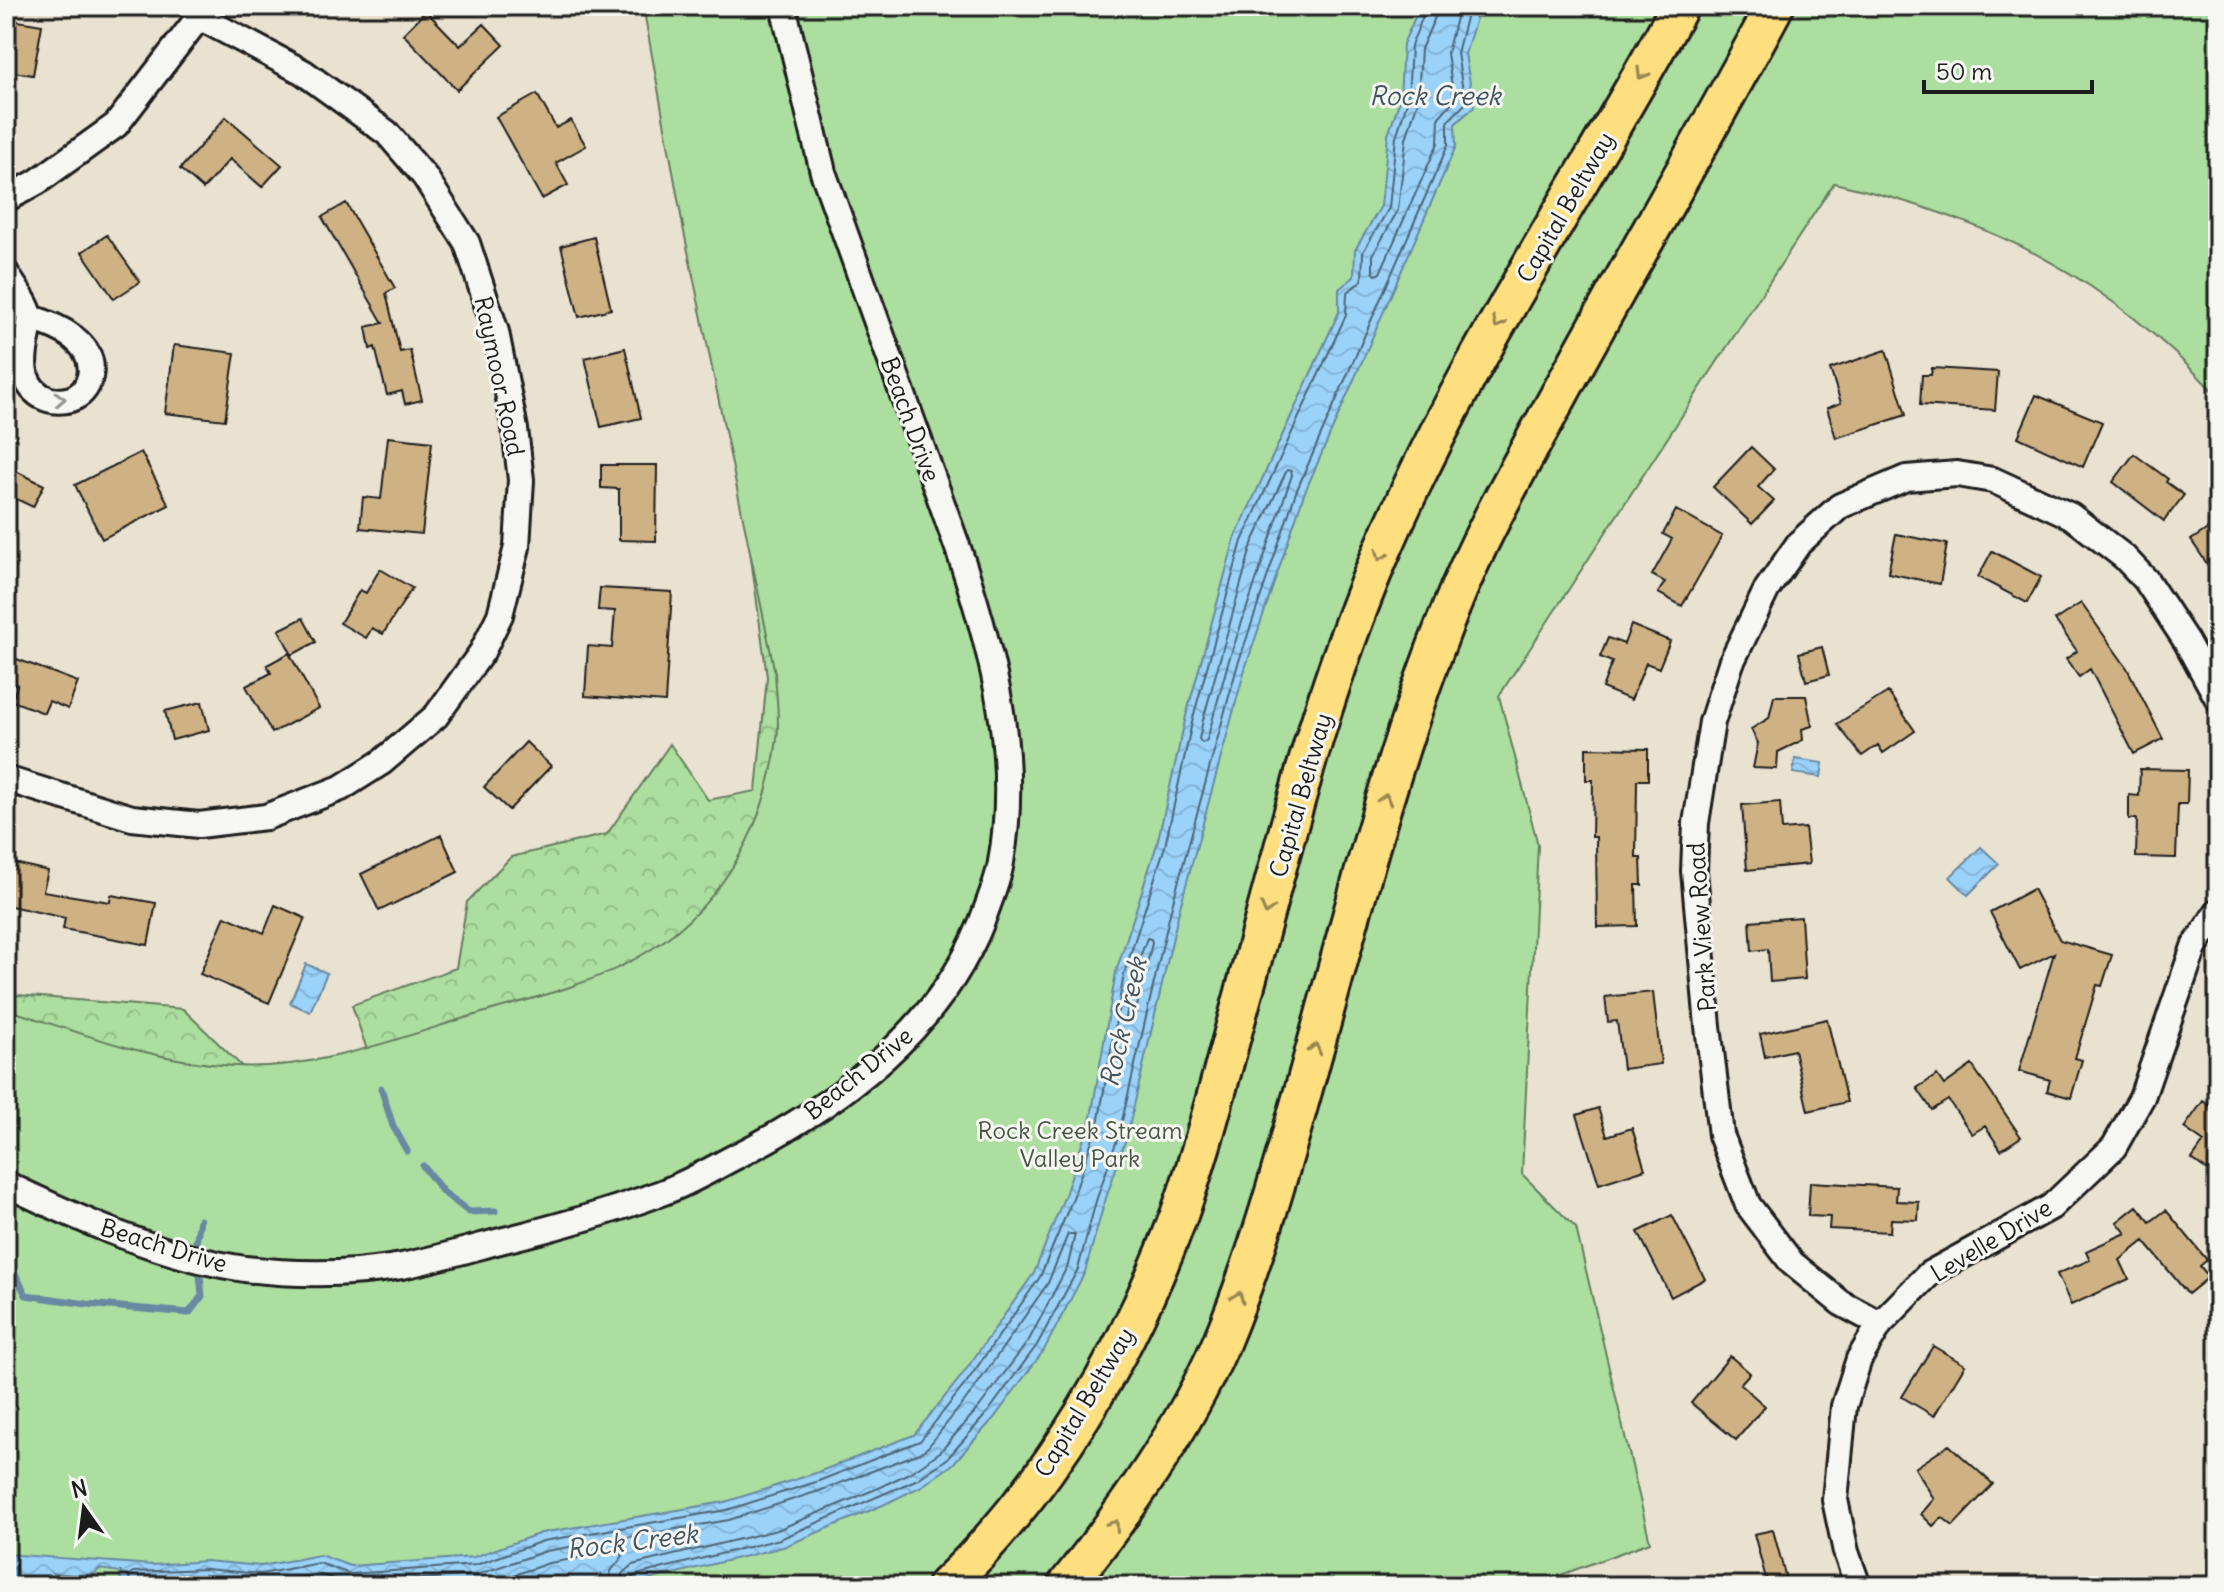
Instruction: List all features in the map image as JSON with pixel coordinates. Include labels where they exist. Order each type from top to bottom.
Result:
[{"type":"highway","name":"Capital Beltway","points":[[946,1586],[971,1561],[1046,1470],[1093,1398],[1143,1302],[1183,1200],[1214,1102],[1336,671],[1380,557],[1432,446],[1504,311],[1680,6]]},
{"type":"highway","points":[[1066,1586],[1111,1530],[1167,1446],[1220,1346],[1258,1245],[1383,807],[1415,704],[1452,604],[1505,494],[1775,6]]},
{"type":"street","name":"Beach Drive","points":[[6,1184],[71,1215],[134,1239],[190,1257],[245,1269],[357,1272],[403,1266],[523,1236],[665,1192],[778,1136],[841,1094],[889,1054],[933,1009],[964,963],[1001,865],[1009,799],[1006,733],[980,615],[823,172],[783,6]]},
{"type":"street","points":[[6,199],[37,182],[116,125],[201,12]]},
{"type":"street","name":"Raymoor Road","points":[[6,779],[132,818],[199,825],[266,817],[341,788],[382,762],[436,716],[482,652],[500,615],[517,547],[521,480],[515,429],[496,332],[467,243],[425,177],[387,133],[303,72],[201,12]]},
{"type":"street","points":[[6,273],[31,318]]},
{"type":"street","name":"Park View Road","points":[[1880,1324],[1841,1303],[1792,1263],[1748,1205],[1721,1135],[1694,871],[1696,823],[1712,722],[1731,663],[1767,589],[1799,543],[1840,506],[1906,478],[1957,474],[1993,480],[2071,516],[2124,557],[2146,580],[2218,699]]},
{"type":"street","name":"Levelle Drive","points":[[1858,1586],[1846,1552],[1835,1500],[1844,1406],[1859,1359],[1880,1324],[1929,1274],[2051,1207],[2114,1147],[2142,1097],[2194,947],[2218,911]]},
{"type":"green space","name":"Rock Creek Stream Valley Park","points":[[643,6],[2218,6],[2218,397],[2177,355],[2134,318],[2044,258],[1944,214],[1834,183],[1499,696],[1538,845],[1522,1174],[1576,1228],[1650,1542],[1531,1586],[6,1586],[6,1009],[146,1053],[234,1066],[291,1064],[376,1046],[571,987],[635,959],[665,940],[714,893],[749,837],[762,806],[778,731],[775,673],[684,232]]},
{"type":"green space","points":[[733,424],[949,917],[367,1050],[352,1005],[456,968],[467,902],[511,857],[607,834],[670,744],[708,800],[756,791],[767,677]]},
{"type":"green space","points":[[6,994],[183,1009],[257,1081],[6,1081]]},
{"type":"water","name":"Rock Creek","points":[[1420,6],[1477,6],[1478,12],[1465,54],[1474,107],[1455,124],[1456,146],[1304,494],[1245,669],[1179,911],[1127,1136],[1085,1272],[1044,1350],[994,1418],[952,1465],[922,1486],[883,1505],[783,1547],[623,1586],[120,1586],[121,1572],[99,1569],[95,1574],[53,1573],[66,1582],[62,1586],[6,1586],[6,1554],[153,1565],[206,1561],[261,1566],[320,1555],[350,1566],[474,1557],[541,1533],[725,1502],[813,1474],[914,1435],[960,1378],[1034,1273],[1065,1195],[1091,1117],[1116,972],[1157,844],[1186,716],[1235,538],[1339,312],[1339,289],[1354,277],[1355,250],[1381,206],[1388,135],[1400,99],[1403,44]]},
{"type":"water","points":[[1795,759],[1823,763],[1821,777],[1793,773]]},
{"type":"water","points":[[1981,847],[1999,864],[1968,895],[1950,877]]},
{"type":"water","points":[[306,964],[327,973],[310,1012],[290,1003]]},
{"type":"building","points":[[426,11],[460,46],[484,24],[504,45],[457,90],[403,34]]},
{"type":"building","points":[[6,19],[42,25],[33,75],[13,72],[15,63],[6,61]]},
{"type":"building","points":[[537,94],[556,128],[571,120],[586,146],[556,163],[568,185],[542,199],[496,117]]},
{"type":"building","points":[[226,117],[282,165],[262,187],[230,159],[203,189],[180,169]]},
{"type":"building","points":[[346,203],[395,288],[386,293],[400,352],[410,350],[422,400],[405,404],[402,391],[387,395],[375,347],[370,349],[366,327],[383,323],[322,217]]},
{"type":"building","points":[[107,235],[140,282],[114,299],[82,252]]},
{"type":"building","points":[[594,237],[611,309],[579,317],[561,246]]},
{"type":"building","points":[[174,345],[235,353],[225,420],[165,413]]},
{"type":"building","points":[[625,348],[641,418],[601,427],[585,358]]},
{"type":"building","points":[[1886,350],[1906,415],[1836,438],[1827,408],[1841,403],[1830,369]]},
{"type":"building","points":[[1932,368],[1998,372],[1995,410],[1920,405],[1922,375],[1931,375]]},
{"type":"building","points":[[2036,395],[2102,422],[2083,467],[2018,437]]},
{"type":"building","points":[[388,437],[432,442],[422,534],[360,528],[363,497],[381,499]]},
{"type":"building","points":[[1751,447],[1774,469],[1758,487],[1774,501],[1752,524],[1713,487]]},
{"type":"building","points":[[141,452],[169,505],[102,539],[75,485]]},
{"type":"building","points":[[2134,454],[2184,495],[2164,521],[2113,482]]},
{"type":"building","points":[[601,465],[657,465],[656,541],[619,540],[619,489],[601,488]]},
{"type":"building","points":[[6,466],[44,485],[33,507],[6,494]]},
{"type":"building","points":[[1676,510],[1722,536],[1682,606],[1658,593],[1665,582],[1652,575],[1672,539],[1663,534]]},
{"type":"building","points":[[2218,522],[2218,580],[2191,540]]},
{"type":"building","points":[[1896,534],[1947,544],[1940,584],[1888,573]]},
{"type":"building","points":[[1992,551],[2041,577],[2027,603],[1978,577]]},
{"type":"building","points":[[380,569],[412,588],[383,634],[372,628],[366,638],[340,623],[360,590],[366,593]]},
{"type":"building","points":[[600,588],[672,592],[665,702],[585,696],[588,646],[612,648],[615,611],[598,610]]},
{"type":"building","points":[[2081,603],[2127,668],[2163,739],[2134,754],[2090,669],[2079,677],[2066,659],[2077,651],[2055,620]]},
{"type":"building","points":[[303,618],[316,642],[292,655],[279,630]]},
{"type":"building","points":[[1631,625],[1670,641],[1659,668],[1646,663],[1631,700],[1602,688],[1612,662],[1600,657],[1608,638],[1624,644]]},
{"type":"building","points":[[1822,647],[1829,675],[1806,681],[1799,653]]},
{"type":"building","points":[[289,653],[319,708],[272,733],[246,686],[271,673],[267,665]]},
{"type":"building","points":[[6,655],[78,682],[68,709],[49,701],[44,713],[12,701],[17,685],[6,681]]},
{"type":"building","points":[[1888,692],[1915,731],[1883,753],[1878,745],[1862,756],[1837,724]]},
{"type":"building","points":[[1774,696],[1806,696],[1812,726],[1802,729],[1803,740],[1778,752],[1777,769],[1753,768],[1758,743],[1751,729],[1769,718]]},
{"type":"building","points":[[202,702],[209,730],[172,740],[165,711]]},
{"type":"building","points":[[526,742],[551,766],[509,810],[484,787]]},
{"type":"building","points":[[1586,748],[1648,749],[1648,780],[1637,780],[1636,858],[1641,858],[1642,885],[1636,885],[1637,926],[1597,927],[1596,837],[1592,837],[1593,780],[1586,780]]},
{"type":"building","points":[[2140,769],[2188,770],[2187,804],[2178,804],[2176,858],[2136,857],[2137,819],[2129,819],[2129,795],[2139,796]]},
{"type":"building","points":[[1780,802],[1782,830],[1805,828],[1809,864],[1747,870],[1742,805]]},
{"type":"building","points":[[441,835],[458,872],[379,911],[361,874]]},
{"type":"building","points":[[6,861],[48,871],[43,891],[110,902],[111,895],[156,903],[148,945],[63,929],[65,918],[6,905]]},
{"type":"building","points":[[2033,889],[2060,940],[2112,955],[2102,986],[2097,985],[2075,1058],[2082,1060],[2071,1098],[2047,1091],[2050,1080],[2019,1071],[2054,953],[2020,970],[1990,912]]},
{"type":"building","points":[[275,905],[305,918],[269,1003],[200,974],[225,916],[264,933]]},
{"type":"building","points":[[1801,917],[1805,979],[1770,982],[1768,949],[1752,951],[1750,921]]},
{"type":"building","points":[[1653,992],[1661,1064],[1623,1069],[1617,1021],[1608,1022],[1605,997]]},
{"type":"building","points":[[1827,1019],[1847,1102],[1808,1111],[1794,1050],[1765,1057],[1760,1034]]},
{"type":"building","points":[[1972,1065],[2021,1137],[2001,1150],[1985,1126],[1972,1134],[1948,1100],[1932,1110],[1917,1088],[1937,1075],[1944,1085]]},
{"type":"building","points":[[2203,1101],[2218,1111],[2218,1178],[2192,1159],[2204,1142],[2184,1128]]},
{"type":"building","points":[[1598,1108],[1607,1136],[1632,1128],[1645,1169],[1599,1184],[1577,1115]]},
{"type":"building","points":[[1810,1182],[1897,1187],[1896,1201],[1919,1202],[1918,1220],[1891,1219],[1890,1232],[1829,1229],[1830,1217],[1808,1216]]},
{"type":"building","points":[[2137,1206],[2150,1222],[2166,1210],[2207,1260],[2200,1266],[2209,1277],[2188,1294],[2144,1241],[2120,1260],[2129,1279],[2071,1305],[2057,1274],[2090,1260],[2086,1251],[2126,1233],[2117,1222]]},
{"type":"building","points":[[1672,1215],[1705,1279],[1671,1297],[1638,1232]]},
{"type":"building","points":[[1933,1346],[1965,1365],[1934,1416],[1902,1397]]},
{"type":"building","points":[[1730,1356],[1750,1373],[1740,1384],[1765,1406],[1736,1440],[1691,1403]]},
{"type":"building","points":[[1949,1445],[1993,1484],[1953,1526],[1942,1517],[1933,1526],[1921,1514],[1934,1499],[1915,1468]]},
{"type":"building","points":[[1773,1530],[1788,1586],[1768,1586],[1754,1534]]},
{"type":"waterway","points":[[381,1088],[393,1126],[407,1151]]},
{"type":"waterway","points":[[423,1166],[443,1192],[469,1212],[495,1211]]},
{"type":"waterway","points":[[196,1243],[200,1220]]},
{"type":"waterway","points":[[6,1256],[26,1295],[87,1304],[189,1313],[202,1296],[200,1275]]}]
